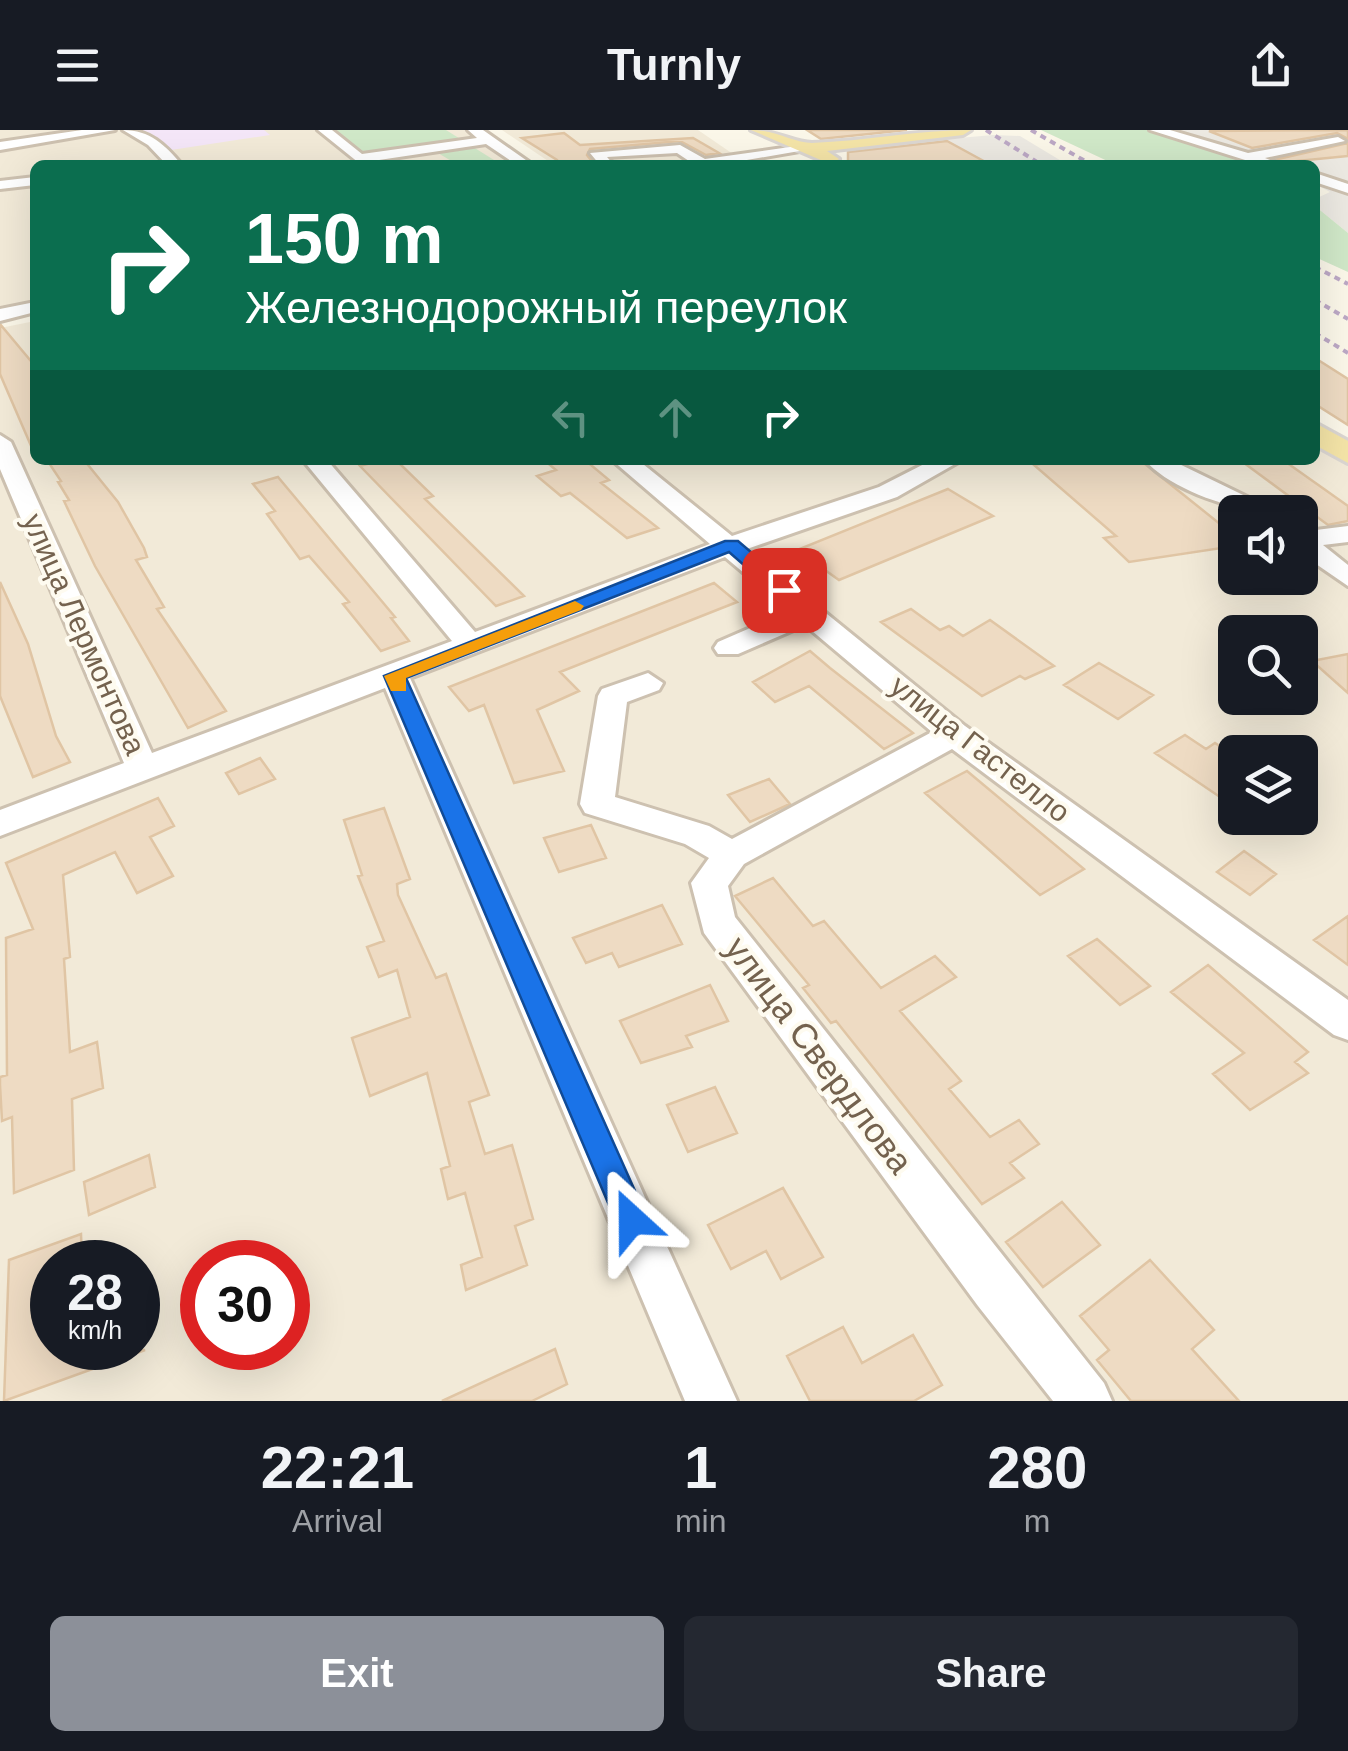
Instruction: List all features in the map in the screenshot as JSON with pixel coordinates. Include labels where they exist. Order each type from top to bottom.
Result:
[{"type":"main road","points":[[759,130],[832,160]]},
{"type":"main road","points":[[804,149],[962,130]]},
{"type":"main road","points":[[1320,435],[1348,454]]},
{"type":"street","points":[[0,146],[109,130]]},
{"type":"street","points":[[129,130],[153,142],[170,160]]},
{"type":"street","points":[[324,130],[359,159],[488,140]]},
{"type":"street","points":[[474,130],[518,160]]},
{"type":"street","points":[[1156,130],[1252,160]]},
{"type":"street","points":[[1242,158],[1338,141]]},
{"type":"street","points":[[603,160],[597,153],[646,148],[680,148],[691,160]]},
{"type":"street","points":[[724,160],[804,149]]},
{"type":"street","points":[[1320,179],[1348,189]]},
{"type":"street","points":[[0,184],[30,181]]},
{"type":"street","points":[[0,315],[30,308]]},
{"type":"street","name":"улица Лермонтова","points":[[0,442],[143,770]]},
{"type":"street","points":[[319,465],[472,646]]},
{"type":"street","name":"улица Гастелло","points":[[630,465],[732,545],[954,734],[1348,1022]]},
{"type":"street","points":[[0,823],[732,545],[888,492],[940,465]]},
{"type":"street","points":[[1163,465],[1225,495]]},
{"type":"street","points":[[1318,538],[1348,534]]},
{"type":"street","points":[[1318,554],[1348,578]]},
{"type":"street","points":[[728,648],[810,612]]},
{"type":"street","points":[[394,676],[712,1401]]},
{"type":"street","points":[[648,683],[613,696],[597,804],[696,834],[732,854],[954,734]]},
{"type":"street","name":"улица Свердлова","points":[[732,854],[709,883],[718,922],[1086,1401]]},
{"type":"shaded area","points":[[0,130],[473,130],[518,160],[30,160],[30,308],[0,315]]},
{"type":"shaded area","points":[[142,130],[264,130],[270,135],[171,150]]},
{"type":"shaded area","points":[[502,130],[698,130],[733,154],[687,160],[547,160]]},
{"type":"shaded area","points":[[1149,130],[1348,130],[1348,233],[1320,210],[1320,197],[1330,192],[1320,187],[1320,160],[1236,160]]},
{"type":"shaded area","points":[[1020,136],[1060,160],[881,160],[846,148]]},
{"type":"shaded area","points":[[30,322],[30,465],[1320,465],[1320,436],[1348,454],[1348,1401],[0,1401],[0,328]]},
{"type":"green space","points":[[328,130],[446,130],[494,160],[450,160],[428,147],[362,157]]},
{"type":"green space","points":[[1041,130],[1149,130],[1237,160],[1105,160]]},
{"type":"green space","points":[[1320,210],[1348,233],[1348,272],[1320,259]]},
{"type":"building","points":[[807,130],[907,130],[821,139]]},
{"type":"building","points":[[1348,130],[1348,139],[1337,133],[1252,148],[1209,131]]},
{"type":"building","points":[[564,133],[580,145],[693,138],[719,153],[706,155],[680,141],[590,149],[587,155],[591,160],[557,160],[522,138]]},
{"type":"building","points":[[947,141],[982,160],[848,160],[848,152]]},
{"type":"building","points":[[1348,143],[1348,156],[1278,159]]},
{"type":"building","points":[[0,324],[30,360],[30,443],[0,374]]},
{"type":"building","points":[[1320,361],[1348,379],[1348,425],[1320,407]]},
{"type":"building","points":[[50,465],[88,465],[118,502],[144,548],[147,557],[136,560],[164,607],[157,609],[226,711],[188,728],[95,566],[64,501],[69,500],[58,482],[61,481]]},
{"type":"building","points":[[401,465],[433,496],[425,499],[524,596],[496,606],[360,466]]},
{"type":"building","points":[[550,465],[591,465],[609,480],[601,483],[658,528],[627,538],[570,493],[561,496],[537,476],[556,470]]},
{"type":"building","points":[[1034,465],[1146,465],[1218,522],[1218,549],[1129,562],[1104,538],[1116,536]]},
{"type":"building","points":[[1247,465],[1290,465],[1348,506],[1348,521],[1328,525],[1318,518],[1318,495],[1287,495]]},
{"type":"building","points":[[278,477],[395,617],[391,618],[409,641],[381,651],[343,604],[349,602],[309,556],[300,559],[267,514],[275,511],[253,484]]},
{"type":"building","points":[[948,489],[993,516],[839,580],[797,550]]},
{"type":"building","points":[[0,582],[28,644],[56,736],[70,762],[33,777],[0,696]]},
{"type":"building","points":[[714,583],[737,602],[560,672],[579,691],[537,710],[564,771],[514,783],[484,705],[469,711],[449,687]]},
{"type":"building","points":[[911,609],[940,630],[949,626],[963,636],[990,620],[1054,666],[1025,679],[1020,676],[982,696],[881,622]]},
{"type":"building","points":[[810,651],[913,733],[884,749],[809,686],[775,702],[753,682]]},
{"type":"building","points":[[1348,654],[1348,693],[1318,666],[1318,660]]},
{"type":"building","points":[[1099,663],[1153,695],[1118,719],[1064,685]]},
{"type":"building","points":[[1185,735],[1206,749],[1218,745],[1218,796],[1155,753]]},
{"type":"building","points":[[260,758],[275,779],[239,794],[226,773]]},
{"type":"building","points":[[967,771],[1084,869],[1040,895],[925,793]]},
{"type":"building","points":[[769,779],[790,804],[750,822],[728,795]]},
{"type":"building","points":[[158,798],[174,826],[150,837],[173,876],[137,893],[115,852],[63,875],[70,957],[64,959],[70,1052],[97,1042],[103,1088],[72,1099],[74,1170],[14,1193],[12,1117],[2,1121],[0,1085],[0,1077],[7,1075],[6,938],[33,929],[6,863]]},
{"type":"building","points":[[384,808],[410,879],[397,884],[398,895],[436,978],[446,974],[489,1095],[469,1102],[485,1154],[512,1145],[533,1219],[515,1226],[527,1265],[466,1290],[461,1265],[482,1257],[465,1193],[448,1199],[441,1169],[450,1166],[427,1073],[370,1096],[352,1038],[410,1017],[397,970],[379,977],[367,947],[384,941],[358,876],[362,875],[344,820]]},
{"type":"building","points":[[591,825],[606,858],[559,872],[544,838]]},
{"type":"building","points":[[1244,851],[1276,874],[1250,895],[1217,872]]},
{"type":"building","points":[[773,878],[813,926],[824,921],[881,988],[935,956],[956,977],[900,1011],[961,1081],[949,1089],[990,1137],[1019,1120],[1039,1144],[1010,1163],[1024,1178],[982,1204],[836,1021],[831,1023],[803,988],[809,985],[735,896]]},
{"type":"building","points":[[662,905],[682,944],[619,967],[612,953],[586,963],[573,938]]},
{"type":"building","points":[[1348,916],[1348,965],[1314,940]]},
{"type":"building","points":[[1097,939],[1150,986],[1120,1005],[1068,956]]},
{"type":"building","points":[[1208,965],[1308,1052],[1295,1062],[1308,1073],[1250,1110],[1213,1074],[1244,1053],[1171,992]]},
{"type":"building","points":[[710,985],[728,1021],[686,1036],[692,1047],[641,1063],[620,1021]]},
{"type":"building","points":[[715,1087],[737,1133],[688,1152],[667,1105]]},
{"type":"building","points":[[149,1155],[155,1187],[89,1215],[84,1182]]},
{"type":"building","points":[[783,1188],[823,1257],[781,1279],[766,1251],[731,1269],[708,1225]]},
{"type":"building","points":[[1062,1202],[1100,1245],[1043,1287],[1006,1242]]},
{"type":"building","points":[[30,1252],[30,1370],[90,1370],[4,1401],[9,1260]]},
{"type":"building","points":[[1150,1260],[1214,1330],[1192,1349],[1239,1401],[1131,1401],[1097,1360],[1109,1350],[1080,1316]]},
{"type":"building","points":[[843,1327],[862,1363],[913,1335],[942,1385],[914,1401],[810,1401],[787,1356]]},
{"type":"building","points":[[555,1349],[567,1384],[532,1401],[442,1401]]},
{"type":"railway","points":[[986,130],[1034,160]]},
{"type":"railway","points":[[1031,130],[1083,160]]},
{"type":"railway","points":[[1320,270],[1348,284]]},
{"type":"railway","points":[[1320,303],[1348,319]]},
{"type":"railway","points":[[1320,336],[1348,353]]},
{"type":"slow traffic","points":[[399,686],[394,676],[575,606]]},
{"type":"route","points":[[632,1220],[394,676],[732,545],[784,590]]}]
